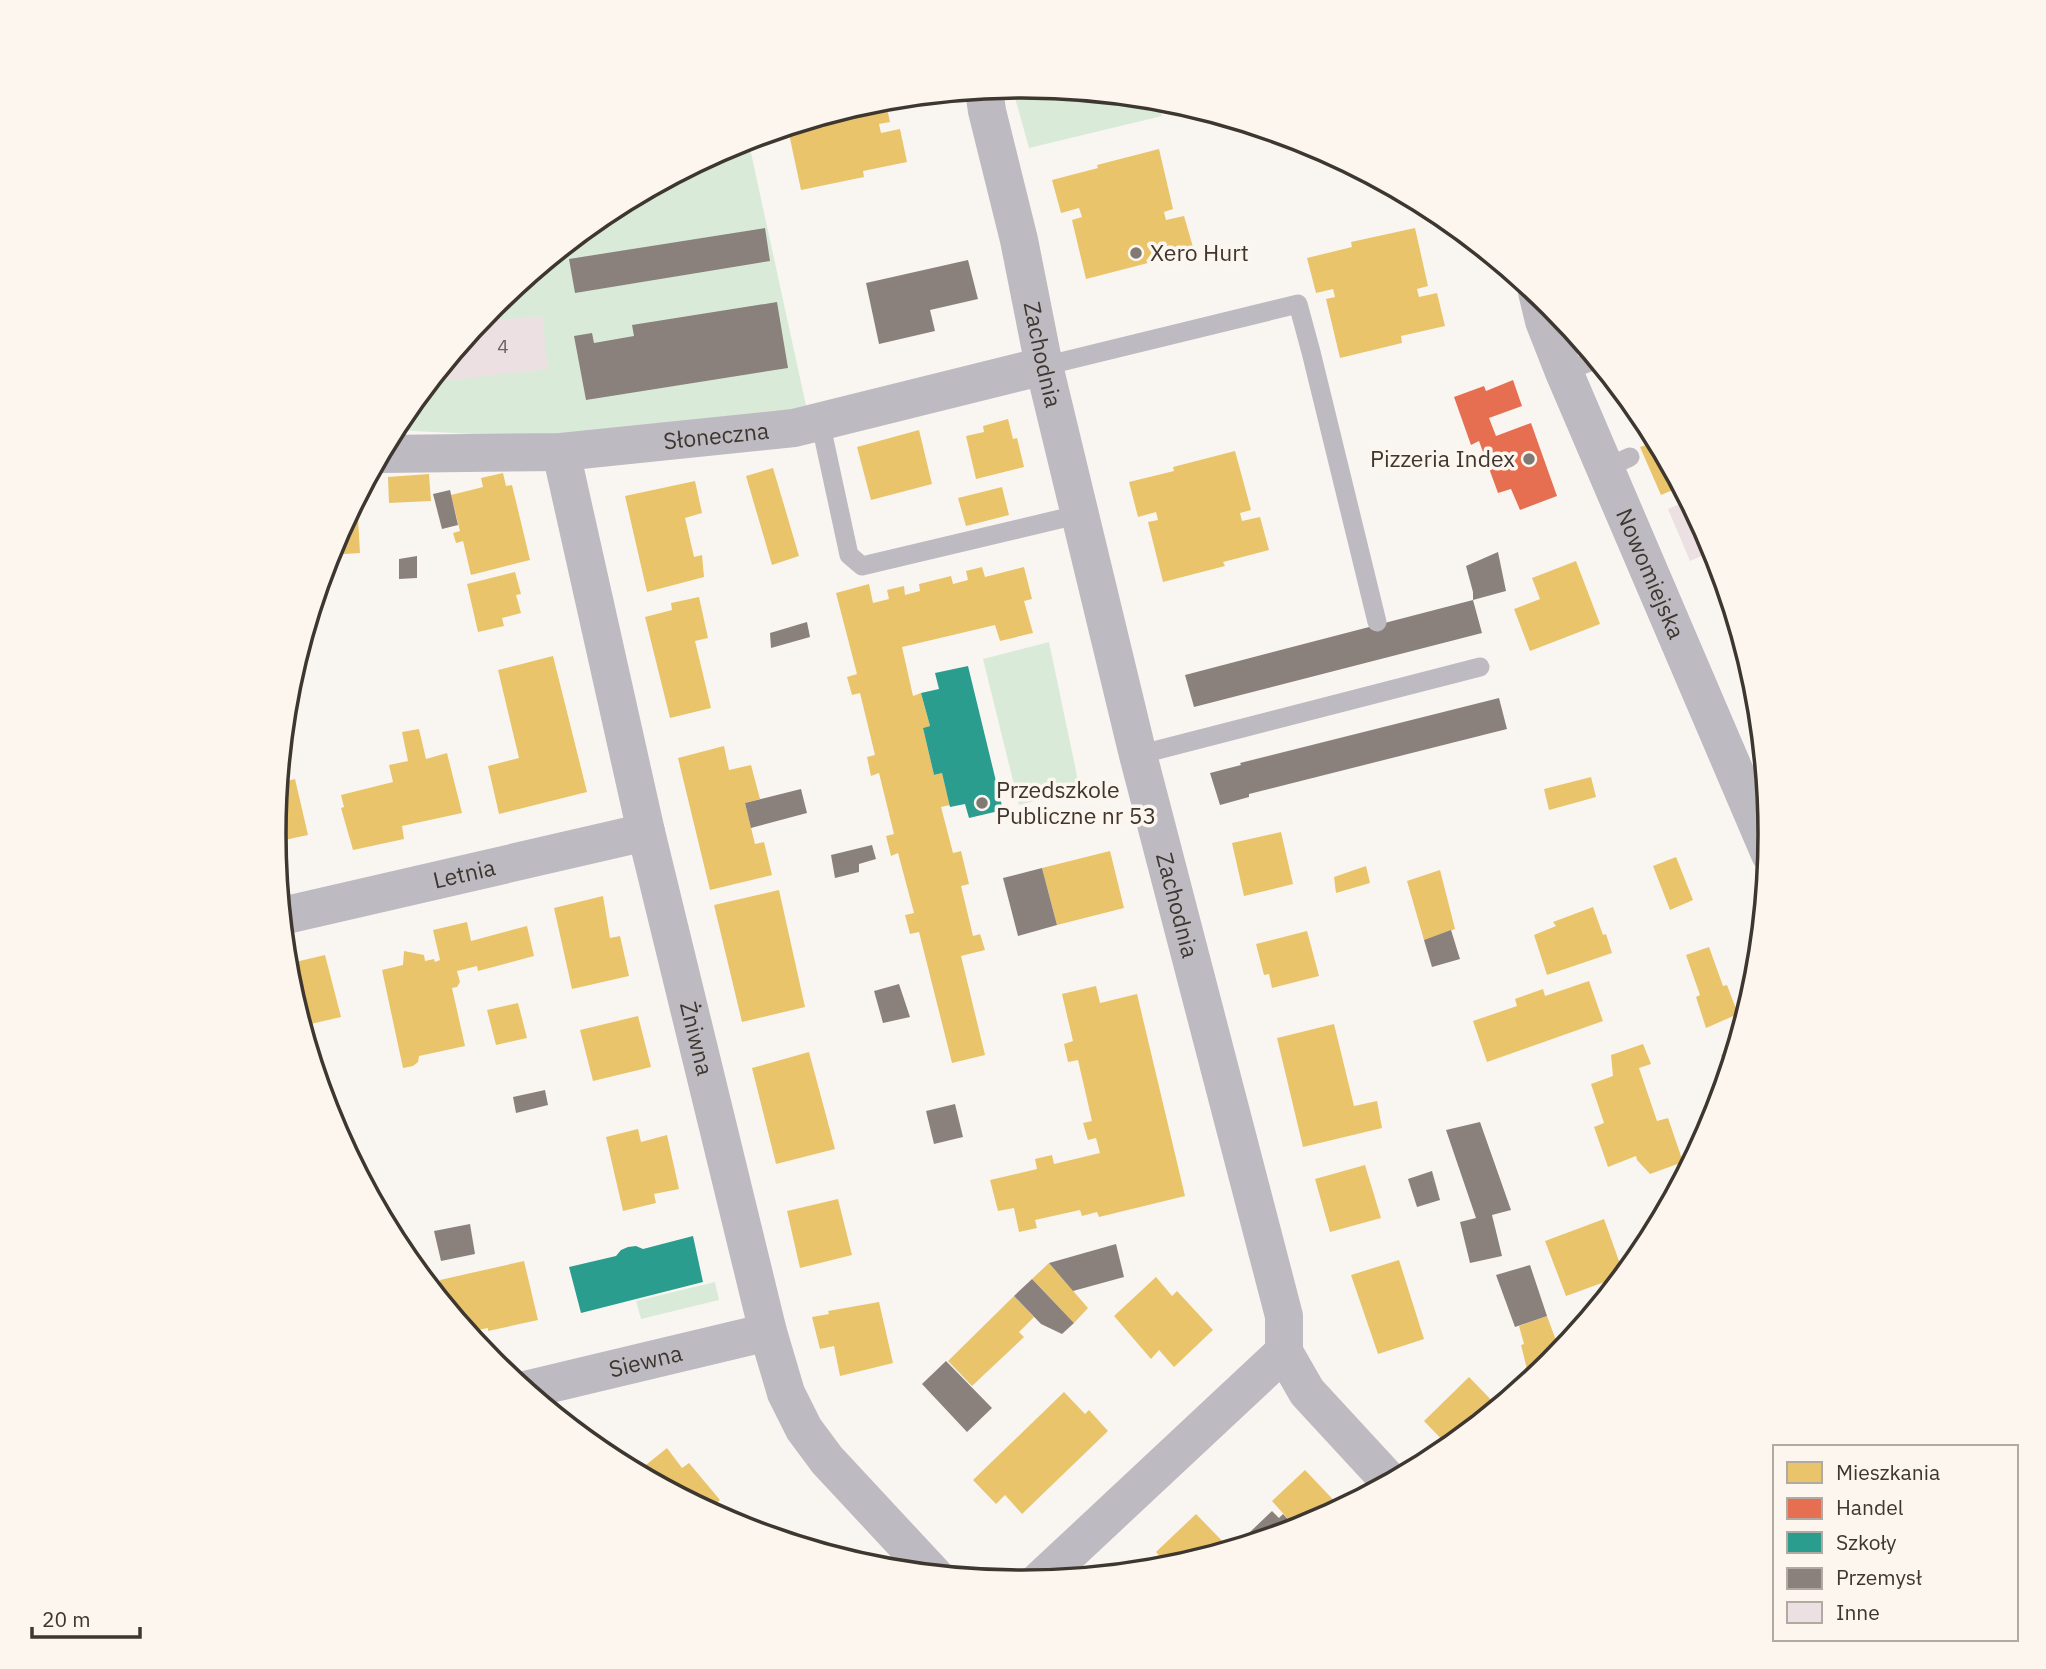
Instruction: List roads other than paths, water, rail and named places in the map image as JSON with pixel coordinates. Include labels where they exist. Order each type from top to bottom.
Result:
[{"type":"street","name":"Zachodnia","points":[[985,100],[1019,240],[1044,366],[1138,755],[1284,1316],[1284,1352],[1307,1392],[1384,1476]]},
{"type":"street","name":"Nowomiejska","points":[[1542,312],[1544,321],[1577,367],[1759,825]]},
{"type":"street","name":"Słoneczna","points":[[393,454],[561,452],[794,428],[1044,366]]},
{"type":"street","name":"Żniwna","points":[[561,452],[646,832],[768,1332],[786,1393],[804,1429],[827,1460],[925,1565]]},
{"type":"street","name":"Letnia","points":[[291,914],[646,832]]},
{"type":"street","name":"Siewna","points":[[536,1387],[768,1332]]},
{"type":"street","points":[[1051,1570],[1284,1352]]},
{"type":"lane","points":[[1044,366],[1298,304],[1377,622]]},
{"type":"lane","points":[[820,421],[849,555],[862,566],[1081,514]]},
{"type":"lane","points":[[1138,755],[1480,667]]},
{"type":"place","name":"Xero Hurt","points":[[1136,253]]},
{"type":"place","name":"Pizzeria Index","points":[[1529,459]]},
{"type":"place","name":"Przedszkole Publiczne nr 53","points":[[982,803]]}]
